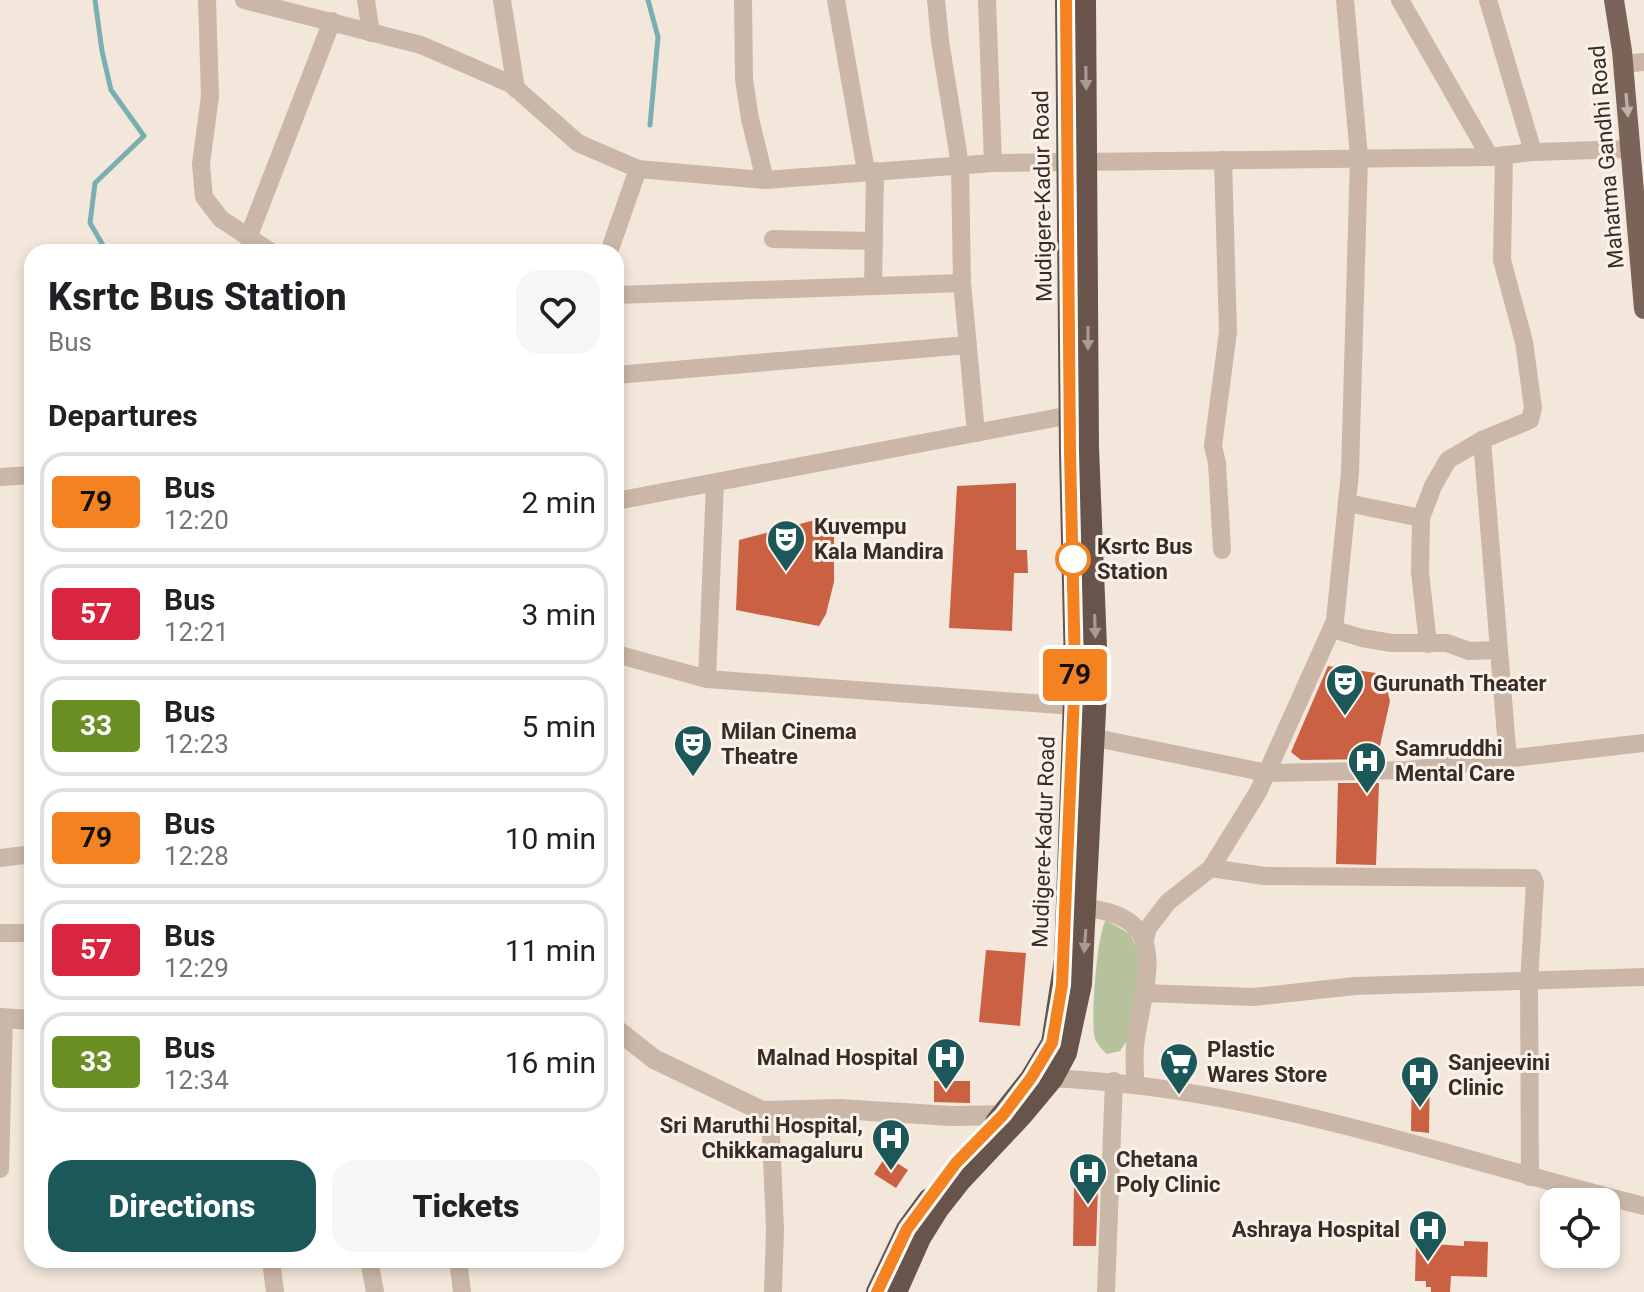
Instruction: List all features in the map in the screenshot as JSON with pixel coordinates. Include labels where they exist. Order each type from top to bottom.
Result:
[{"type":"highway","name":"Mudigere-Kadur Road","points":[[1066,0],[1077,162]]},
{"type":"highway","name":"Mudigere-Kadur Road","points":[[1042,1078],[1052,1043],[1062,985],[1085,707],[1097,672],[1079,413],[1077,162],[1085,0]]},
{"type":"highway","name":"Mudigere-Kadur Road","points":[[896,1292],[938,1209],[1042,1078],[1066,1053],[1081,984],[1087,908],[1096,738],[1085,707]]},
{"type":"highway","name":"Mudigere-Kadur Road","points":[[877,1292],[907,1229],[956,1163],[1013,1115]]},
{"type":"main road","name":"Mahatma Gandhi Road","points":[[1614,0],[1634,63],[1630,149],[1638,176],[1644,309]]},
{"type":"street","points":[[207,0],[210,96],[201,164],[204,197],[221,219],[258,244]]},
{"type":"street","points":[[244,0],[421,45],[511,84],[578,143],[638,169],[765,180],[993,163],[1497,156],[1630,149]]},
{"type":"street","points":[[366,0],[371,33]]},
{"type":"street","points":[[502,0],[516,89]]},
{"type":"street","points":[[743,0],[744,79],[765,180]]},
{"type":"street","points":[[836,0],[870,171],[873,286]]},
{"type":"street","points":[[936,0],[960,165],[962,283],[976,433]]},
{"type":"street","points":[[987,0],[993,163]]},
{"type":"street","points":[[1144,943],[1148,928],[1168,902],[1211,868],[1267,773],[1335,621],[1347,503],[1359,157],[1345,0]]},
{"type":"street","points":[[1400,0],[1497,156],[1502,260],[1524,342],[1533,415],[1530,420],[1482,440],[1448,460],[1433,486],[1421,518],[1420,572],[1428,644]]},
{"type":"street","points":[[1488,0],[1533,152]]},
{"type":"street","points":[[248,238],[332,21]]},
{"type":"street","points":[[1222,550],[1217,463],[1213,446],[1228,332],[1223,160]]},
{"type":"street","points":[[612,244],[638,169]]},
{"type":"street","points":[[773,239],[874,241]]},
{"type":"street","points":[[624,295],[962,283]]},
{"type":"street","points":[[624,374],[967,345]]},
{"type":"street","points":[[624,500],[1079,413]]},
{"type":"street","points":[[1482,440],[1508,760]]},
{"type":"street","points":[[0,477],[24,476]]},
{"type":"street","points":[[707,679],[715,483]]},
{"type":"street","points":[[1347,503],[1421,518]]},
{"type":"street","points":[[1332,629],[1392,643],[1447,643],[1469,651],[1499,650]]},
{"type":"street","points":[[624,656],[707,679],[1085,707]]},
{"type":"street","points":[[1096,738],[1267,773],[1408,770],[1644,743]]},
{"type":"street","points":[[0,858],[24,855]]},
{"type":"street","points":[[1211,868],[1264,876],[1531,876],[1535,883],[1529,982],[1530,1177]]},
{"type":"street","points":[[1087,908],[1108,911],[1132,921],[1149,959],[1135,1048],[1135,1084]]},
{"type":"street","points":[[0,933],[24,933]]},
{"type":"street","points":[[1144,993],[1254,997],[1369,986],[1644,977]]},
{"type":"street","points":[[0,1169],[2,1018],[24,1019]]},
{"type":"street","points":[[624,1035],[654,1059],[762,1111],[840,1109],[951,1116],[1013,1115]]},
{"type":"street","points":[[1042,1078],[1114,1081],[1174,1089],[1338,1124],[1644,1206]]},
{"type":"street","points":[[1106,1292],[1114,1081]]},
{"type":"street","points":[[770,1111],[775,1229],[773,1292]]},
{"type":"street","points":[[272,1268],[275,1292]]},
{"type":"street","points":[[370,1268],[375,1292]]},
{"type":"street","points":[[459,1268],[462,1292]]},
{"type":"green space","points":[[1106,920],[1130,934],[1141,956],[1129,1038],[1120,1051],[1107,1054],[1095,1039],[1093,1015],[1097,959]]},
{"type":"building","points":[[1016,483],[1016,550],[1027,550],[1028,573],[1014,573],[1012,631],[949,628],[957,486]]},
{"type":"building","name":"Kuvempu Kala Mandira","points":[[830,516],[834,536],[834,582],[826,614],[819,626],[736,610],[739,540]]},
{"type":"building","points":[[1328,666],[1383,674],[1390,701],[1377,759],[1301,760],[1291,752]]},
{"type":"building","points":[[1338,783],[1379,783],[1376,865],[1336,864]]},
{"type":"building","points":[[986,950],[1026,953],[1020,1026],[979,1022]]},
{"type":"building","points":[[1412,1061],[1430,1062],[1429,1133],[1411,1131]]},
{"type":"building","points":[[934,1081],[970,1081],[970,1103],[934,1102]]},
{"type":"building","name":"Sri Maruthi Hospital, Chikkamagaluru","points":[[886,1156],[908,1170],[896,1188],[874,1174]]},
{"type":"building","points":[[1074,1185],[1098,1185],[1096,1246],[1073,1246]]},
{"type":"building","points":[[1464,1241],[1488,1242],[1487,1277],[1451,1276],[1450,1292],[1431,1292],[1431,1287],[1426,1287],[1426,1281],[1415,1281],[1416,1243],[1464,1246]]},
{"type":"waterway","points":[[95,0],[111,90],[144,136],[95,183],[90,223],[102,244]]},
{"type":"waterway","points":[[648,0],[658,37],[650,125]]},
{"type":"bus line","name":"79","points":[[877,1292],[907,1229],[956,1163],[1003,1115],[1031,1078],[1052,1043],[1062,985],[1075,670],[1066,0]]},
{"type":"place","name":"Ksrtc Bus Station","points":[[1073,559]]},
{"type":"place","name":"Kuvempu Kala Mandira","points":[[786,573]]},
{"type":"place","name":"Gurunath Theater","points":[[1345,717]]},
{"type":"place","name":"Milan Cinema Theatre","points":[[693,778]]},
{"type":"place","name":"Samruddhi Mental Care","points":[[1367,795]]},
{"type":"place","name":"Malnad Hospital","points":[[946,1091]]},
{"type":"place","name":"Plastic Wares Store","points":[[1179,1096]]},
{"type":"place","name":"Sanjeevini Clinic","points":[[1420,1109]]},
{"type":"place","name":"Sri Maruthi Hospital, Chikkamagaluru","points":[[891,1172]]},
{"type":"place","name":"Chetana Poly Clinic","points":[[1088,1206]]},
{"type":"place","name":"Ashraya Hospital","points":[[1428,1263]]}]
